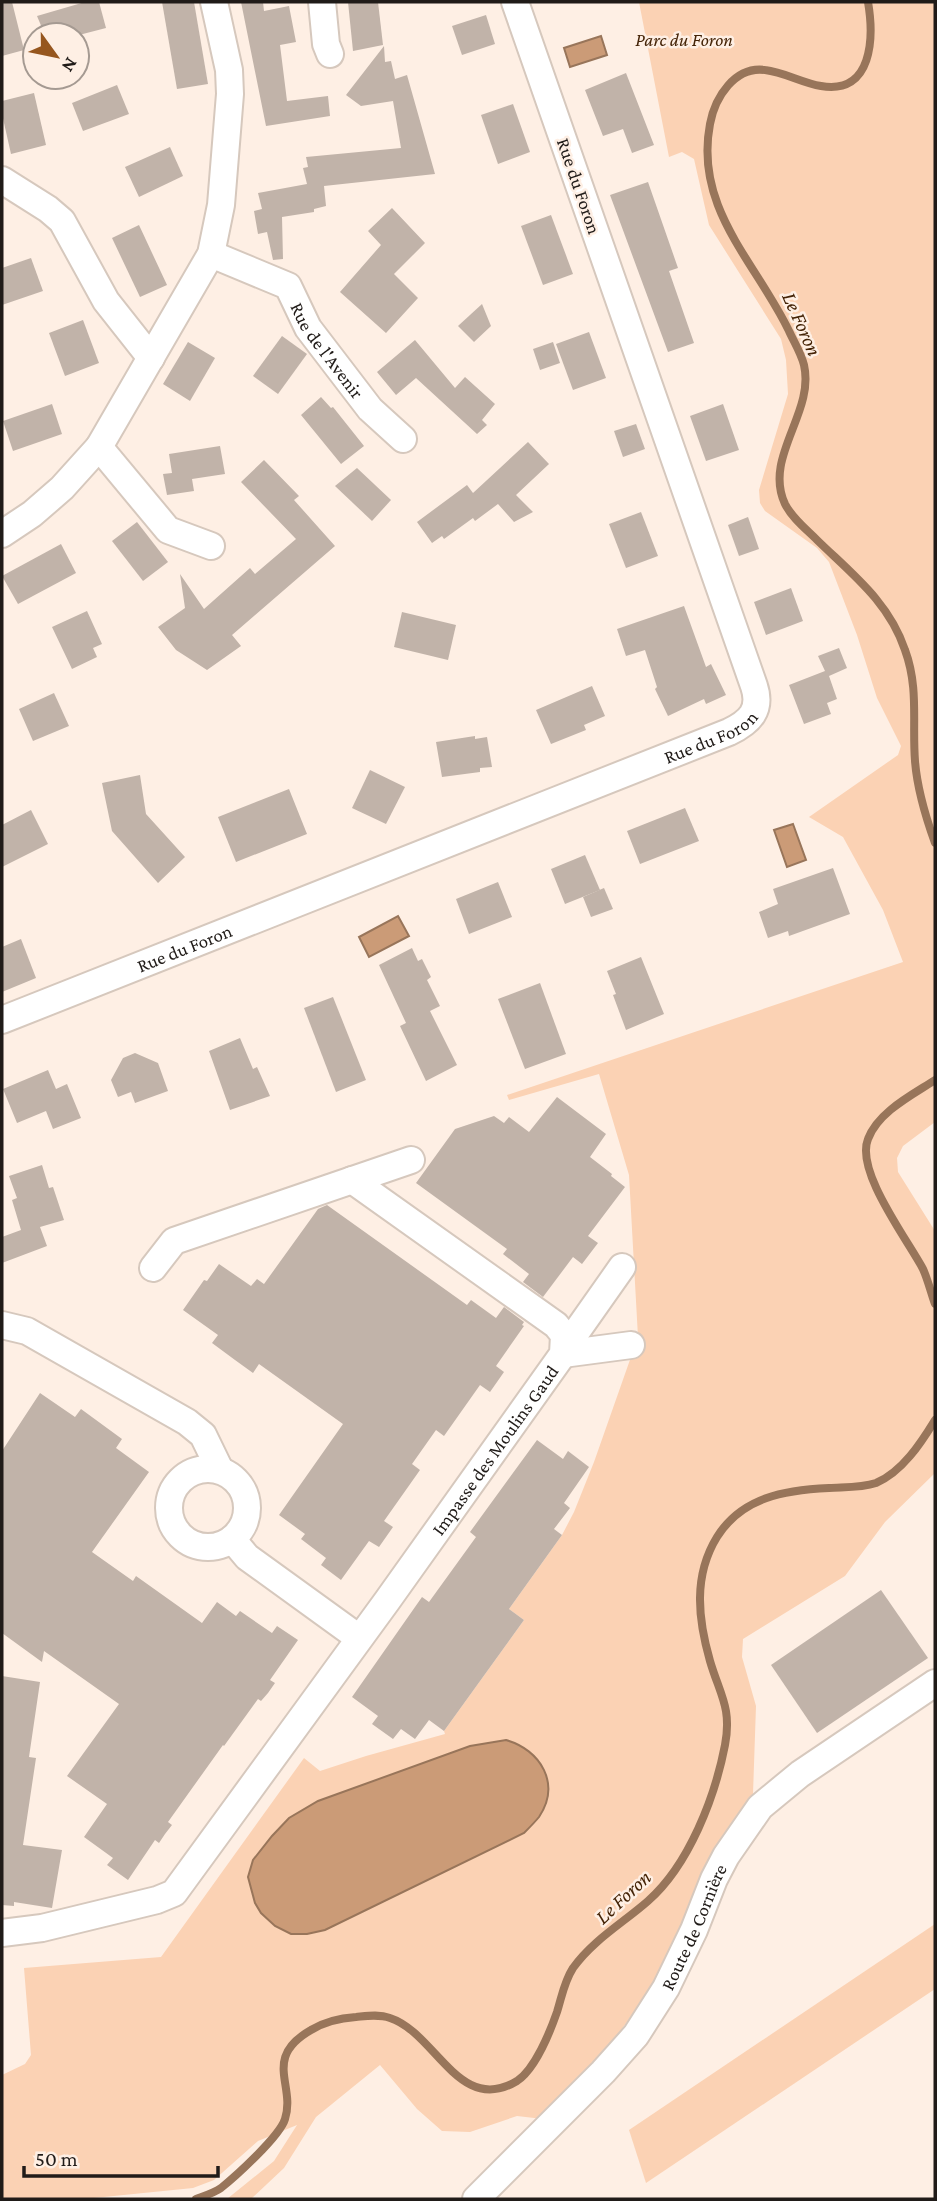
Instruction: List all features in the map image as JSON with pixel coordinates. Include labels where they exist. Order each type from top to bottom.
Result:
[{"type":"street","points":[[2,534],[33,514],[62,488],[99,447],[211,254],[221,205],[230,94],[229,70],[214,2]]},
{"type":"street","points":[[322,2],[326,44],[330,54]]},
{"type":"street","name":"Rue du Foron","points":[[2,1020],[729,732],[742,726],[755,713],[756,693],[514,2]]},
{"type":"street","points":[[3,185],[48,209],[62,221],[106,301],[151,358]]},
{"type":"street","name":"Rue de l'Avenir","points":[[211,254],[288,286],[308,328],[370,410],[403,439]]},
{"type":"street","points":[[99,447],[168,530],[211,546]]},
{"type":"street","points":[[153,1268],[174,1241],[411,1160]]},
{"type":"street","name":"Impasse des Moulins Gaud","points":[[2,1933],[42,1928],[157,1900],[174,1893],[564,1351],[564,1335],[556,1325],[352,1180]]},
{"type":"street","points":[[564,1351],[622,1267]]},
{"type":"street","points":[[2,1325],[27,1331],[187,1422],[203,1435],[220,1470]]},
{"type":"street","points":[[564,1351],[631,1345]]},
{"type":"street","points":[[220,1470],[235,1479],[244,1493],[247,1501],[246,1518],[232,1539],[215,1547],[196,1546],[179,1536],[170,1519],[169,1500],[177,1483],[192,1471],[220,1470]]},
{"type":"street","points":[[232,1539],[247,1557],[359,1638]]},
{"type":"street","name":"Route de Cornière","points":[[476,2199],[603,2072],[636,2035],[666,1989],[726,1856],[760,1807],[800,1774],[935,1683]]},
{"type":"green space","name":"Parc du Foron","points":[[639,2],[935,2],[935,1122],[903,1146],[897,1158],[898,1172],[935,1231],[935,1473],[885,1522],[845,1576],[743,1639],[742,1657],[756,1706],[753,1794],[721,1842],[648,2000],[634,2012],[600,2060],[543,2119],[517,2116],[470,2132],[442,2131],[417,2109],[380,2065],[316,2117],[284,2168],[251,2199],[227,2199],[274,2161],[297,2125],[258,2141],[214,2180],[193,2188],[84,2199],[2,2199],[2,2075],[25,2064],[31,2055],[24,1968],[161,1957],[304,1758],[320,1771],[445,1734],[444,1731],[524,1620],[509,1609],[562,1535],[574,1512],[638,1337],[629,1175],[599,1074],[509,1100],[507,1095],[903,962],[883,910],[843,837],[809,817],[898,755],[901,746],[877,698],[857,635],[829,562],[817,548],[765,511],[760,503],[759,490],[788,394],[786,360],[781,339],[709,225],[694,159],[682,152],[669,157]]},
{"type":"green space","points":[[935,1924],[935,1989],[646,2183],[629,2130]]},
{"type":"shaded area","points":[[601,36],[607,55],[570,67],[564,48]]},
{"type":"shaded area","points":[[793,824],[806,860],[787,867],[774,830]]},
{"type":"shaded area","points":[[398,916],[409,936],[369,957],[359,937]]},
{"type":"shaded area","points":[[506,1740],[518,1745],[538,1760],[547,1781],[545,1805],[539,1817],[524,1833],[325,1930],[291,1934],[275,1926],[261,1913],[255,1903],[248,1877],[253,1860],[289,1818],[318,1801],[470,1746]]},
{"type":"building","points":[[2,2],[12,2],[21,38],[21,51],[2,56]]},
{"type":"building","points":[[85,2],[99,2],[106,28],[91,32],[91,21],[39,21],[37,16]]},
{"type":"building","points":[[162,2],[194,2],[208,84],[177,89]]},
{"type":"building","points":[[241,2],[263,2],[264,11],[289,6],[296,42],[280,45],[287,101],[328,96],[330,116],[266,126]]},
{"type":"building","points":[[348,2],[378,2],[383,45],[353,51]]},
{"type":"building","points":[[486,15],[495,44],[462,55],[452,26]]},
{"type":"building","points":[[384,46],[385,62],[391,61],[395,79],[407,75],[435,174],[324,186],[326,206],[314,209],[314,212],[282,217],[283,259],[273,260],[267,232],[258,234],[254,211],[262,209],[258,193],[307,184],[303,168],[308,167],[306,157],[401,148],[393,101],[361,106],[346,95]]},
{"type":"building","points":[[626,73],[654,145],[632,153],[623,129],[603,136],[585,90]]},
{"type":"building","points":[[117,85],[129,114],[83,131],[72,103]]},
{"type":"building","points":[[34,93],[46,145],[11,154],[2,114],[2,101]]},
{"type":"building","points":[[513,104],[530,152],[498,164],[481,115]]},
{"type":"building","points":[[170,147],[183,176],[139,197],[125,167]]},
{"type":"building","points":[[648,182],[678,268],[669,271],[694,343],[668,352],[610,195]]},
{"type":"building","points":[[392,208],[425,243],[394,274],[418,298],[386,333],[340,292],[381,245],[368,231]]},
{"type":"building","points":[[551,215],[573,274],[543,285],[521,226]]},
{"type":"building","points":[[139,225],[167,285],[140,297],[112,238]]},
{"type":"building","points":[[31,258],[43,291],[2,305],[2,268]]},
{"type":"building","points":[[482,304],[491,326],[474,342],[458,326]]},
{"type":"building","points":[[83,320],[99,363],[65,376],[49,333]]},
{"type":"building","points":[[589,332],[606,378],[573,390],[556,344]]},
{"type":"building","points":[[282,336],[307,354],[278,394],[253,376]]},
{"type":"building","points":[[415,340],[455,388],[465,377],[495,404],[482,420],[487,425],[477,434],[416,378],[396,395],[377,372]]},
{"type":"building","points":[[188,342],[215,358],[190,401],[163,384]]},
{"type":"building","points":[[553,342],[560,363],[540,370],[533,349]]},
{"type":"building","points":[[321,397],[333,407],[364,446],[341,464],[301,415]]},
{"type":"building","points":[[52,404],[62,434],[13,451],[3,421]]},
{"type":"building","points":[[723,404],[739,450],[706,461],[690,416]]},
{"type":"building","points":[[636,424],[645,449],[623,457],[614,431]]},
{"type":"building","points":[[528,442],[549,464],[516,495],[533,512],[514,522],[498,504],[475,521],[473,518],[444,539],[442,536],[432,543],[417,522],[467,485],[473,493]]},
{"type":"building","points":[[220,446],[225,474],[192,479],[194,491],[167,495],[163,474],[172,473],[169,454]]},
{"type":"building","points":[[264,460],[299,496],[294,500],[335,546],[232,635],[241,646],[207,670],[176,650],[158,627],[185,608],[180,574],[204,609],[250,568],[255,574],[296,539],[241,482]]},
{"type":"building","points":[[357,468],[391,500],[372,521],[335,486]]},
{"type":"building","points":[[641,512],[658,556],[626,568],[609,524]]},
{"type":"building","points":[[748,517],[759,549],[739,556],[728,525]]},
{"type":"building","points":[[137,522],[168,562],[143,581],[112,541]]},
{"type":"building","points":[[61,544],[76,573],[18,604],[2,576]]},
{"type":"building","points":[[791,588],[803,621],[766,635],[754,602]]},
{"type":"building","points":[[684,606],[706,667],[711,664],[726,695],[706,704],[704,699],[668,716],[655,689],[657,687],[645,650],[626,656],[617,629]]},
{"type":"building","points":[[87,611],[102,644],[93,648],[97,657],[72,669],[52,627]]},
{"type":"building","points":[[402,612],[456,625],[448,660],[394,647]]},
{"type":"building","points":[[839,648],[847,668],[829,676],[837,699],[827,703],[831,714],[804,724],[789,685],[825,671],[818,656]]},
{"type":"building","points":[[592,686],[605,716],[584,725],[586,730],[551,744],[536,710]]},
{"type":"building","points":[[54,693],[69,726],[33,741],[19,709]]},
{"type":"building","points":[[475,736],[475,739],[487,737],[492,767],[480,768],[480,772],[442,777],[436,742]]},
{"type":"building","points":[[370,770],[405,787],[386,824],[352,808]]},
{"type":"building","points":[[140,775],[146,814],[185,857],[158,883],[112,831],[102,783]]},
{"type":"building","points":[[289,789],[307,834],[236,862],[218,817]]},
{"type":"building","points":[[685,808],[699,841],[640,864],[627,831]]},
{"type":"building","points":[[31,810],[48,844],[2,867],[2,825]]},
{"type":"building","points":[[585,855],[600,890],[565,904],[551,869]]},
{"type":"building","points":[[833,868],[850,914],[789,936],[788,931],[768,938],[759,912],[778,904],[773,889]]},
{"type":"building","points":[[498,882],[512,917],[469,934],[456,899]]},
{"type":"building","points":[[604,888],[613,909],[591,917],[583,897]]},
{"type":"building","points":[[21,939],[36,978],[2,992],[2,947]]},
{"type":"building","points":[[412,948],[418,961],[422,959],[431,977],[427,980],[440,1006],[430,1011],[457,1065],[426,1081],[400,1026],[406,1023],[379,965]]},
{"type":"building","points":[[641,957],[664,1014],[626,1030],[607,971]]},
{"type":"building","points":[[540,983],[566,1054],[525,1069],[498,999]]},
{"type":"building","points":[[333,997],[366,1080],[336,1092],[304,1008]]},
{"type":"building","points":[[240,1038],[253,1069],[257,1067],[270,1096],[230,1110],[209,1051]]},
{"type":"building","points":[[135,1053],[158,1063],[168,1091],[135,1103],[131,1092],[118,1097],[111,1080],[123,1058]]},
{"type":"building","points":[[48,1070],[56,1089],[67,1084],[81,1118],[53,1129],[46,1111],[17,1123],[3,1089]]},
{"type":"building","points":[[557,1097],[606,1134],[590,1157],[625,1187],[588,1236],[598,1243],[582,1264],[573,1257],[543,1297],[523,1282],[529,1274],[503,1254],[507,1249],[416,1183],[455,1129],[494,1116],[504,1123],[509,1117],[529,1132]]},
{"type":"building","points":[[42,1165],[64,1220],[40,1227],[47,1246],[2,1263],[2,1237],[21,1230],[12,1200],[17,1198],[9,1176]]},
{"type":"building","points":[[327,1205],[467,1305],[471,1300],[496,1318],[504,1307],[524,1322],[524,1326],[496,1366],[504,1372],[490,1392],[480,1385],[444,1436],[436,1430],[412,1464],[420,1470],[384,1521],[393,1527],[379,1547],[369,1541],[341,1580],[321,1565],[326,1558],[301,1539],[305,1534],[279,1515],[343,1424],[259,1364],[253,1373],[212,1343],[218,1335],[183,1310],[219,1264],[251,1286],[257,1279],[264,1284],[318,1209]]},
{"type":"building","points":[[40,1393],[75,1417],[81,1409],[122,1439],[116,1448],[149,1472],[92,1552],[133,1581],[136,1576],[202,1623],[217,1602],[236,1616],[240,1611],[272,1633],[277,1626],[298,1640],[270,1680],[275,1683],[268,1693],[261,1701],[258,1699],[223,1745],[168,1822],[172,1825],[159,1843],[155,1840],[128,1880],[107,1865],[113,1858],[84,1837],[107,1804],[67,1776],[119,1704],[44,1651],[42,1662],[2,1633],[2,1451]]},
{"type":"building","points":[[537,1440],[563,1459],[568,1451],[589,1467],[564,1503],[570,1508],[554,1529],[562,1535],[509,1609],[524,1620],[444,1731],[429,1720],[415,1739],[401,1729],[393,1739],[372,1724],[378,1716],[352,1697],[422,1597],[429,1602],[476,1537],[470,1532]]},
{"type":"building","points":[[881,1590],[928,1658],[817,1733],[771,1665]]},
{"type":"building","points":[[2,1676],[40,1682],[29,1757],[36,1758],[23,1845],[62,1850],[52,1908],[14,1902],[14,1906],[2,1905]]},
{"type":"waterway","name":"Le Foron","points":[[868,2],[870,31],[866,61],[851,82],[838,86],[821,86],[772,71],[754,70],[744,73],[728,85],[716,104],[710,124],[707,154],[711,182],[719,208],[731,233],[775,305],[804,365],[803,400],[780,469],[780,487],[785,504],[791,514],[868,590],[898,633],[912,678],[918,781],[935,843]]},
{"type":"waterway","name":"Le Foron","points":[[935,1080],[879,1120],[868,1139],[866,1153],[875,1186],[923,1269],[935,1304]]},
{"type":"waterway","name":"Le Foron","points":[[196,2199],[221,2188],[275,2135],[285,2119],[287,2107],[284,2062],[288,2051],[296,2040],[321,2025],[350,2018],[390,2018],[406,2026],[463,2080],[479,2088],[497,2089],[517,2081],[524,2075],[546,2039],[573,1968],[599,1940],[663,1886],[688,1850],[715,1786],[725,1745],[727,1721],[724,1702],[706,1645],[700,1598],[704,1567],[717,1537],[739,1513],[766,1498],[796,1491],[876,1483],[894,1472],[910,1456],[935,1420]]}]
